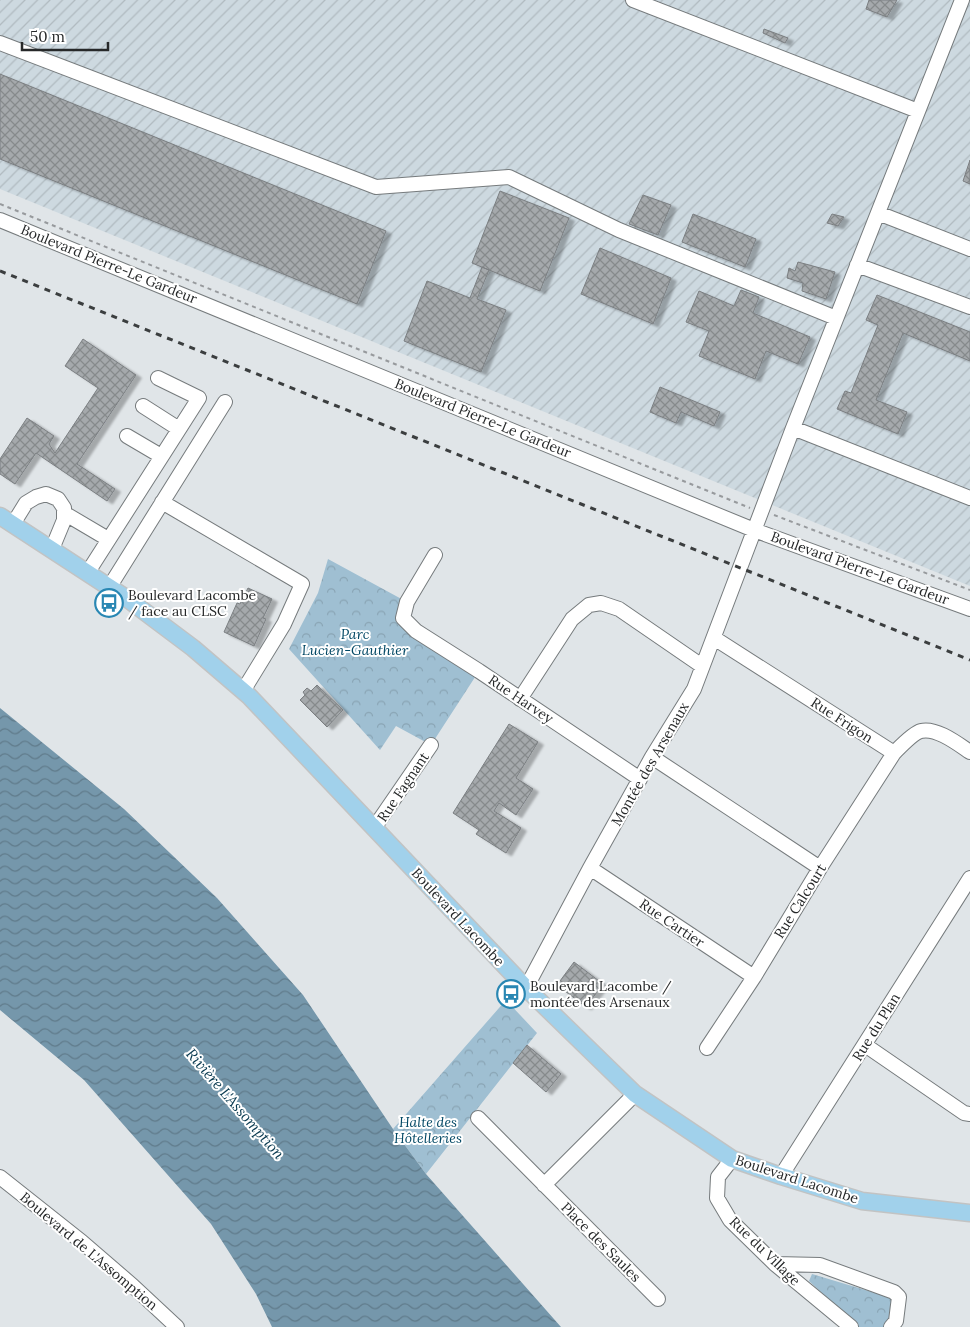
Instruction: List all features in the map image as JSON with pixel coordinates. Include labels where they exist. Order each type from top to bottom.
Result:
[{"type":"main road","name":"Boulevard Lacombe","points":[[6,520],[110,586],[193,648],[243,691],[270,717],[526,988],[635,1094],[732,1159],[862,1201],[970,1213]]},
{"type":"street","points":[[633,0],[918,111]]},
{"type":"street","name":"Montée des Arsenaux","points":[[526,988],[652,757],[694,689],[793,428],[962,0]]},
{"type":"street","points":[[0,44],[376,187],[510,177],[619,230],[836,318]]},
{"type":"street","points":[[878,213],[970,249]]},
{"type":"street","name":"Boulevard Pierre-Le Gardeur","points":[[0,220],[754,530],[970,609]]},
{"type":"street","points":[[857,265],[970,307]]},
{"type":"street","points":[[88,572],[199,398],[158,378]]},
{"type":"street","points":[[110,586],[225,402]]},
{"type":"street","points":[[144,406],[179,429]]},
{"type":"street","points":[[793,428],[970,498]]},
{"type":"street","points":[[127,436],[161,456]]},
{"type":"street","points":[[6,520],[36,497],[46,494],[58,499],[64,508],[64,520],[52,549]]},
{"type":"street","points":[[162,502],[302,584],[284,624],[243,691]]},
{"type":"street","points":[[64,513],[108,539]]},
{"type":"street","name":"Rue Harvey","points":[[435,555],[407,602],[403,618],[416,631],[640,779]]},
{"type":"street","points":[[520,699],[572,619],[589,606],[600,603],[619,609],[702,666]]},
{"type":"street","name":"Rue Frigon","points":[[714,638],[894,753]]},
{"type":"street","points":[[894,753],[919,731],[930,730],[949,738],[970,752]]},
{"type":"street","name":"Rue Fagnant","points":[[374,828],[431,745]]},
{"type":"street","name":"Rue Calcourt","points":[[707,1048],[754,977],[820,868],[894,753]]},
{"type":"street","points":[[652,757],[820,868]]},
{"type":"street","name":"Rue Cartier","points":[[590,868],[754,977]]},
{"type":"street","name":"Rue du Plan","points":[[781,1176],[970,878]]},
{"type":"street","points":[[865,1045],[964,1113],[970,1114]]},
{"type":"street","points":[[544,1185],[635,1094]]},
{"type":"street","name":"Place des Saules","points":[[478,1118],[658,1298]]},
{"type":"street","name":"Rue du Village","points":[[732,1159],[718,1177],[716,1198],[730,1220],[774,1264],[851,1327]]},
{"type":"street","name":"Boulevard de L'Assomption","points":[[0,1177],[82,1242],[177,1327]]},
{"type":"street","points":[[774,1264],[820,1265],[894,1292],[899,1297],[896,1321],[891,1327]]},
{"type":"path","points":[[0,204],[761,512],[779,516],[970,590]]},
{"type":"shaded area","points":[[0,0],[970,0],[970,586],[0,189]]},
{"type":"green space","name":"Parc Lucien-Gauthier","points":[[328,559],[407,602],[403,618],[479,671],[431,745],[396,726],[380,750],[289,649],[318,593]]},
{"type":"green space","name":"Halte des Hôtelleries","points":[[506,1000],[537,1033],[426,1174],[393,1129]]},
{"type":"green space","points":[[812,1274],[892,1298],[893,1315],[887,1327],[858,1327],[809,1281]]},
{"type":"water","name":"Rivière L'Assomption","points":[[0,708],[124,809],[217,898],[303,995],[393,1129],[426,1174],[561,1327],[272,1327],[256,1294],[211,1224],[84,1080],[0,1010]]},
{"type":"building","points":[[869,0],[897,0],[887,17],[866,9]]},
{"type":"building","points":[[764,29],[788,38],[785,43],[763,33]]},
{"type":"building","points":[[0,74],[386,231],[357,304],[0,159]]},
{"type":"building","points":[[970,160],[970,184],[963,181]]},
{"type":"building","points":[[500,191],[569,218],[540,291],[472,263]]},
{"type":"building","points":[[643,195],[671,205],[658,235],[629,224]]},
{"type":"building","points":[[693,214],[756,239],[745,267],[682,242]]},
{"type":"building","points":[[832,214],[844,217],[838,226],[827,223]]},
{"type":"building","points":[[600,248],[671,278],[653,324],[581,294]]},
{"type":"building","points":[[798,262],[835,272],[826,299],[802,291],[803,283],[787,278],[789,268],[795,271]]},
{"type":"building","points":[[482,267],[489,270],[477,299],[506,310],[481,372],[404,341],[427,281],[470,298]]},
{"type":"building","points":[[741,290],[759,297],[753,313],[810,337],[798,364],[766,351],[755,379],[699,356],[709,331],[686,322],[699,291],[734,306]]},
{"type":"building","points":[[877,295],[970,332],[970,361],[903,333],[876,400],[907,412],[898,434],[837,409],[845,391],[851,393],[878,325],[866,320]]},
{"type":"building","points":[[83,339],[136,375],[77,464],[115,489],[107,501],[36,453],[15,484],[0,474],[0,459],[27,418],[54,436],[49,444],[55,453],[98,388],[65,366]]},
{"type":"building","points":[[660,387],[720,412],[714,426],[681,412],[676,423],[650,412]]},
{"type":"building","points":[[248,588],[272,599],[263,618],[266,619],[254,646],[224,632],[237,603],[240,604]]},
{"type":"building","points":[[317,685],[343,710],[327,727],[300,700],[305,695],[303,692],[307,688],[311,691]]},
{"type":"building","points":[[509,724],[538,742],[516,778],[533,789],[516,815],[499,803],[494,811],[521,828],[506,853],[476,834],[479,830],[453,813]]},
{"type":"building","points":[[574,962],[603,984],[586,1007],[557,985]]},
{"type":"building","points":[[527,1045],[561,1074],[546,1092],[513,1063]]},
{"type":"railway","points":[[0,271],[970,660]]},
{"type":"place","name":"Boulevard Lacombe / face au CLSC","points":[[109,603]]},
{"type":"place","name":"Boulevard Lacombe / montée des Arsenaux","points":[[511,994]]}]
